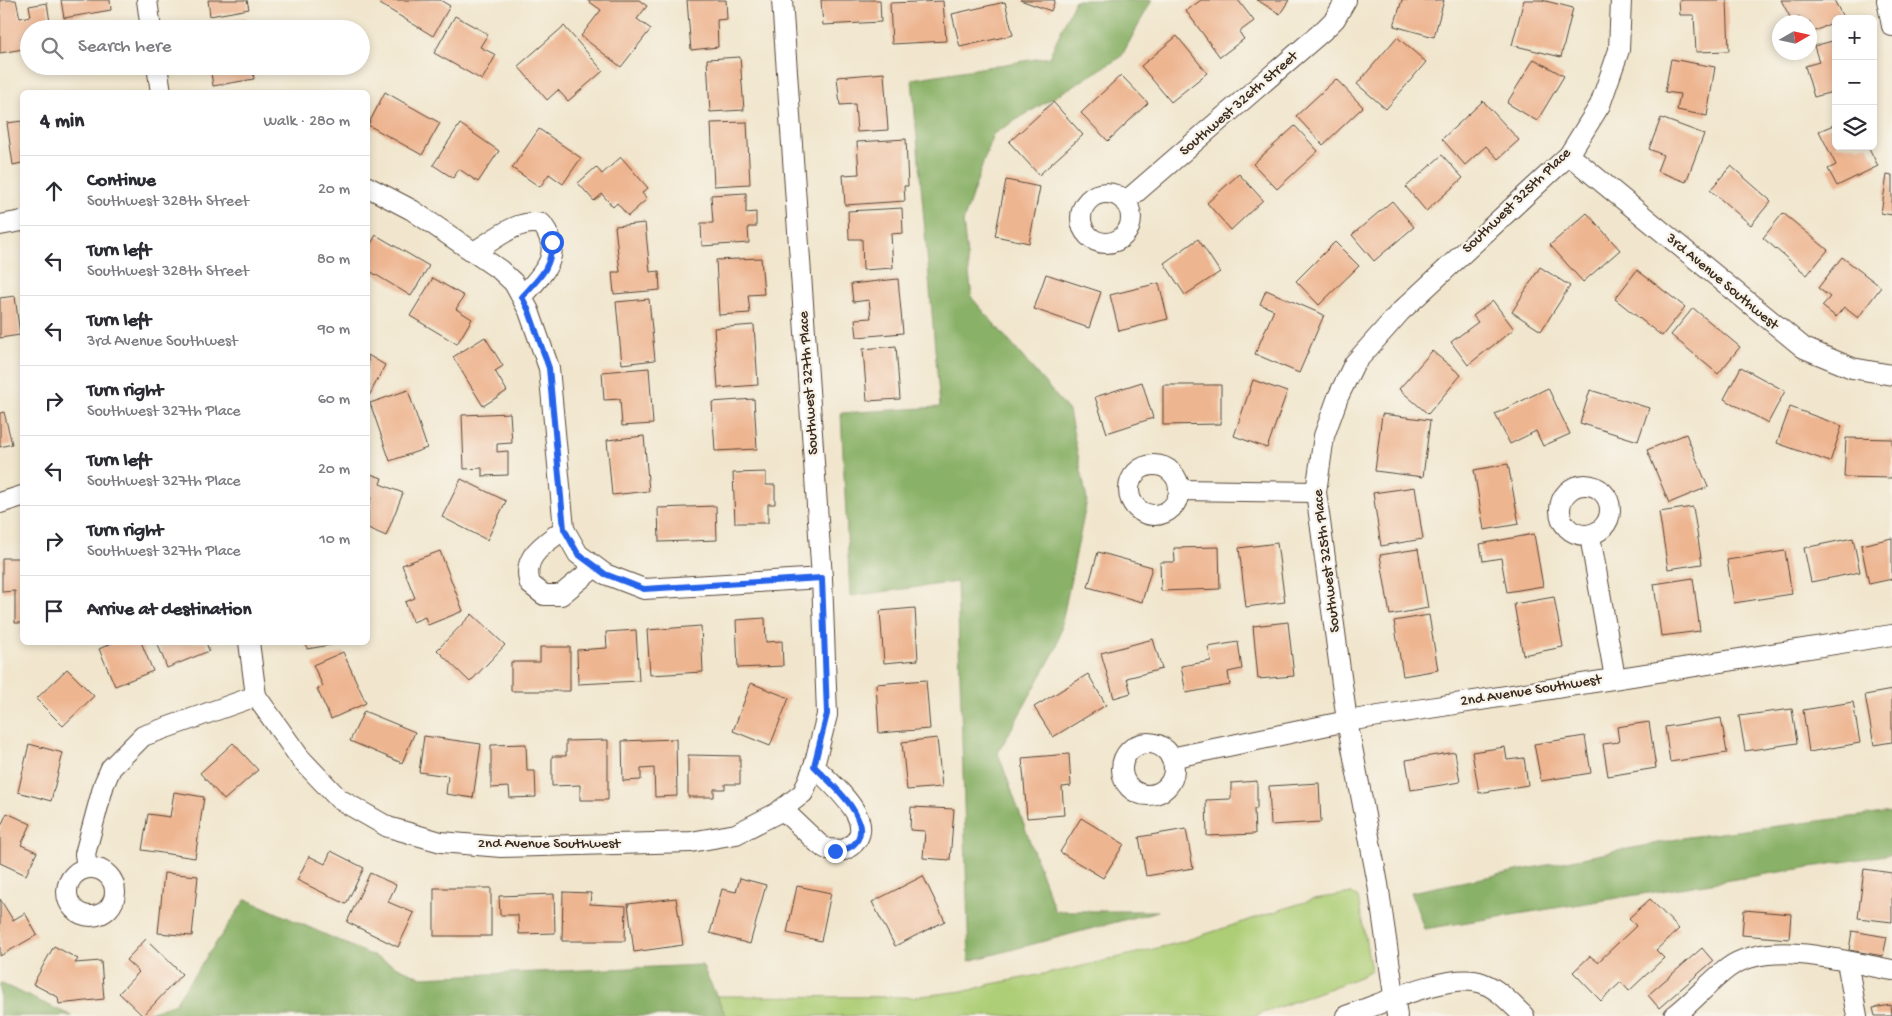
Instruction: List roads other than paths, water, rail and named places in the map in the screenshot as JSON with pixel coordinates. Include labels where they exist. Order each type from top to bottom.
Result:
[{"type":"street","points":[[146,0],[149,20]]},
{"type":"street","name":"Southwest 327th Place","points":[[780,811],[803,793],[814,766],[827,714],[822,578],[782,0]]},
{"type":"street","name":"Southwest 326th Street","points":[[1125,202],[1324,30],[1335,19],[1346,0]]},
{"type":"street","name":"Southwest 325th Place","points":[[1395,1008],[1378,884],[1347,722],[1316,492],[1324,436],[1338,397],[1354,364],[1400,312],[1569,156],[1600,105],[1619,50],[1621,0]]},
{"type":"street","points":[[1887,0],[1892,26]]},
{"type":"street","points":[[158,75],[161,90]]},
{"type":"street","name":"3rd Avenue Southwest","points":[[1569,156],[1804,348],[1852,368],[1892,375]]},
{"type":"street","points":[[370,187],[412,210],[474,252],[514,283],[522,297],[529,311],[549,368],[564,529],[578,554],[605,574],[644,589],[822,578]]},
{"type":"street","points":[[474,252],[516,226],[532,221],[542,224],[552,242],[551,256],[547,269],[522,297]]},
{"type":"street","points":[[0,225],[20,222]]},
{"type":"street","points":[[1179,490],[1316,492]]},
{"type":"street","points":[[0,503],[20,497]]},
{"type":"street","points":[[564,529],[530,558],[527,566],[530,584],[544,595],[561,596],[595,567]]},
{"type":"street","points":[[1590,536],[1614,678]]},
{"type":"street","name":"2nd Avenue Southwest","points":[[1171,758],[1347,722],[1892,635]]},
{"type":"street","points":[[87,868],[85,854],[104,784],[111,768],[143,736],[256,696],[249,645]]},
{"type":"street","name":"2nd Avenue Southwest","points":[[256,696],[300,758],[339,799],[388,827],[441,842],[501,847],[691,842],[736,834],[780,811]]},
{"type":"street","points":[[780,811],[827,850],[844,850],[857,840],[861,832],[859,816],[814,766]]},
{"type":"street","points":[[1674,1016],[1729,967],[1754,956],[1789,954],[1892,970]]},
{"type":"street","points":[[1847,962],[1857,1016]]},
{"type":"street","points":[[1346,1016],[1395,1008],[1448,981],[1469,980],[1486,985],[1500,993],[1524,1016]]}]
